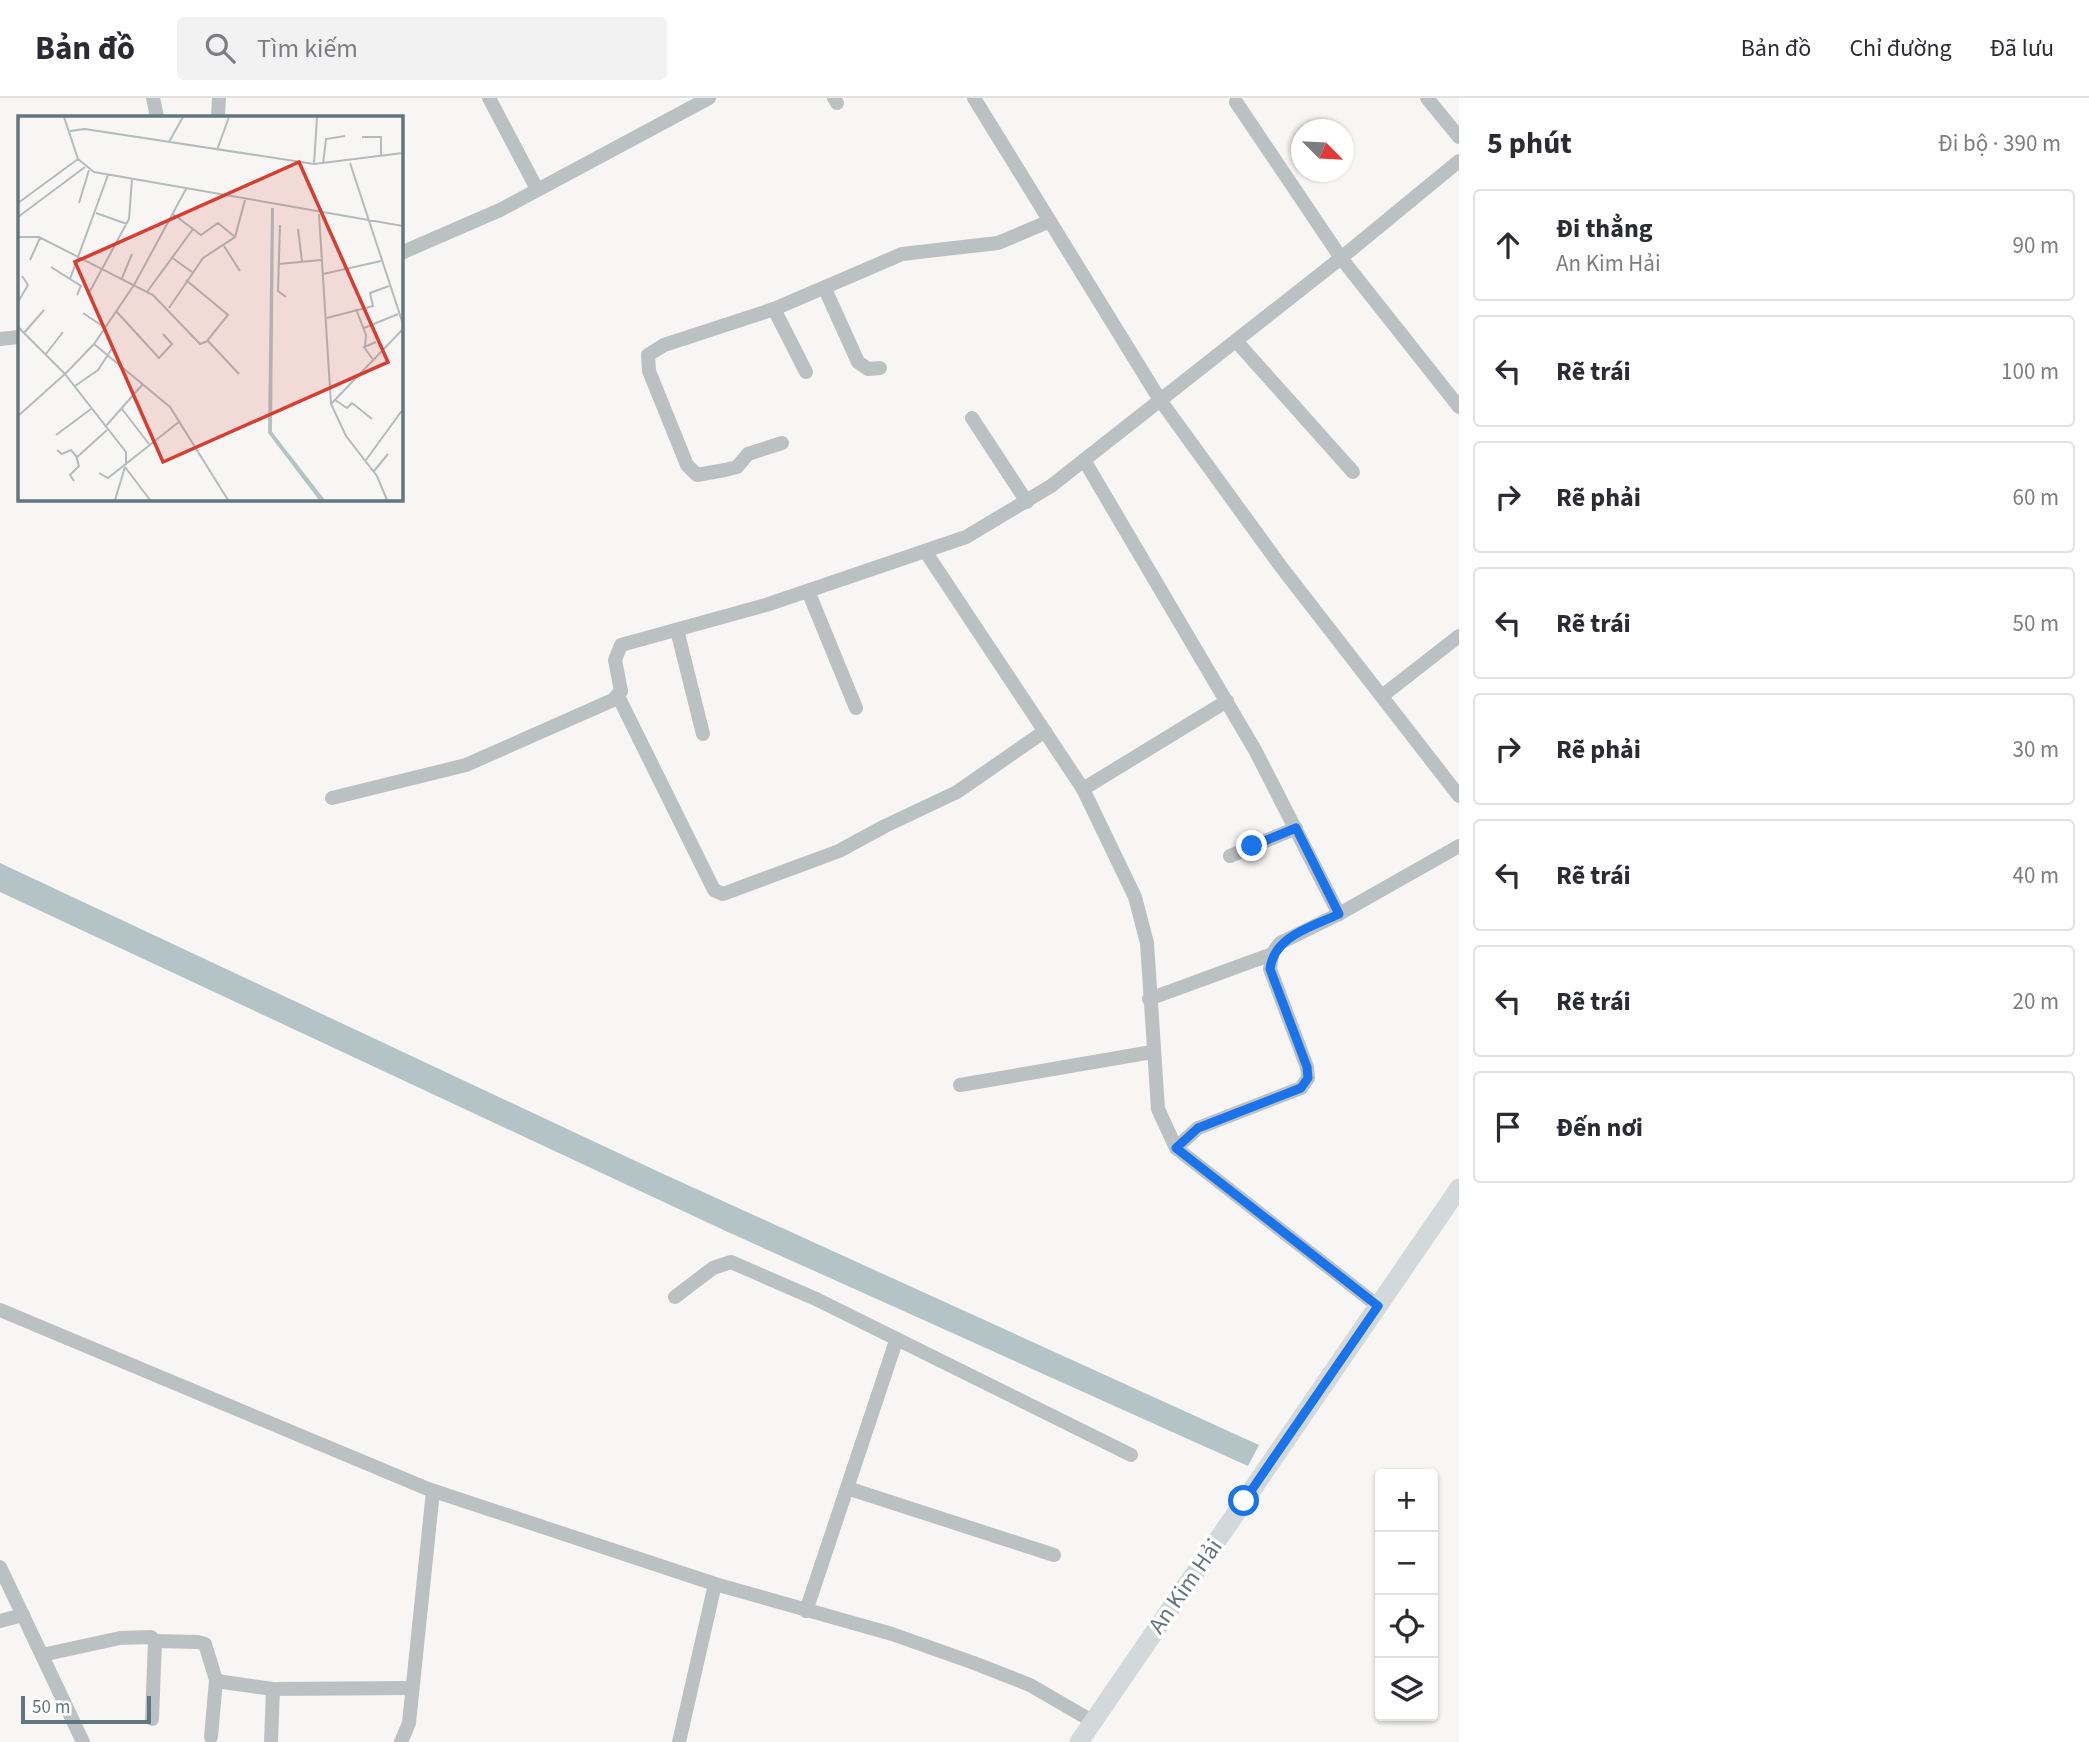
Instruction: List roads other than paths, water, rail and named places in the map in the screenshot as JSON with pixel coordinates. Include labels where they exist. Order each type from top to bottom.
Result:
[{"type":"street","points":[[153,98],[157,116]]},
{"type":"street","points":[[218,116],[219,98]]},
{"type":"street","points":[[489,98],[537,190]]},
{"type":"street","points":[[402,253],[537,190],[709,98]]},
{"type":"street","points":[[1427,98],[1459,137]]},
{"type":"street","points":[[981,101],[1050,221],[1160,400],[1282,568],[1459,796]]},
{"type":"street","points":[[1236,102],[1341,258],[1459,407]]},
{"type":"street","points":[[332,798],[466,765],[618,696],[621,691],[615,660],[617,649],[808,591],[966,537],[1027,502],[1084,460],[1341,258],[1459,161]]},
{"type":"street","points":[[782,443],[748,454],[737,467],[697,475],[687,465],[647,361],[655,349],[774,309],[902,254],[998,243],[1050,221]]},
{"type":"street","points":[[825,289],[858,362],[867,369],[880,368]]},
{"type":"street","points":[[774,309],[806,372]]},
{"type":"street","points":[[0,340],[18,337]]},
{"type":"street","points":[[1236,341],[1353,472]]},
{"type":"street","points":[[972,418],[1027,502]]},
{"type":"street","points":[[1084,460],[1227,701],[1339,914]]},
{"type":"street","points":[[925,551],[1083,789],[1128,880],[1142,918],[1147,943],[1157,1109],[1176,1148],[1378,1306]]},
{"type":"street","points":[[808,591],[856,708]]},
{"type":"street","points":[[677,630],[703,734]]},
{"type":"street","points":[[1382,696],[1459,636]]},
{"type":"street","points":[[618,696],[714,890],[723,894],[839,851],[957,792],[1045,731]]},
{"type":"street","points":[[1083,789],[1227,701]]},
{"type":"street","points":[[1230,856],[1296,828]]},
{"type":"street","points":[[1176,1148],[1198,1128],[1301,1088],[1308,1078],[1307,1067],[1270,969],[1272,954],[1280,943],[1339,914],[1459,846]]},
{"type":"street","points":[[1149,999],[1272,954]]},
{"type":"street","points":[[960,1085],[1152,1052]]},
{"type":"street","name":"An Kim Hải","points":[[1079,1742],[1459,1188]]},
{"type":"street","points":[[675,1297],[713,1268],[731,1262],[816,1299],[896,1341],[1131,1455]]},
{"type":"street","points":[[0,1310],[433,1491],[715,1584],[892,1634],[1030,1685],[1092,1721]]},
{"type":"street","points":[[806,1611],[896,1341]]},
{"type":"street","points":[[846,1488],[1054,1556]]},
{"type":"street","points":[[401,1742],[409,1723],[433,1491]]},
{"type":"street","points":[[0,1567],[83,1742]]},
{"type":"street","points":[[679,1742],[715,1584]]},
{"type":"street","points":[[0,1620],[23,1615]]},
{"type":"street","points":[[42,1655],[145,1635],[155,1641],[205,1644],[216,1680],[211,1737]]},
{"type":"street","points":[[152,1720],[155,1641]]},
{"type":"street","points":[[216,1680],[273,1689],[412,1688]]},
{"type":"street","points":[[271,1742],[273,1689]]}]
